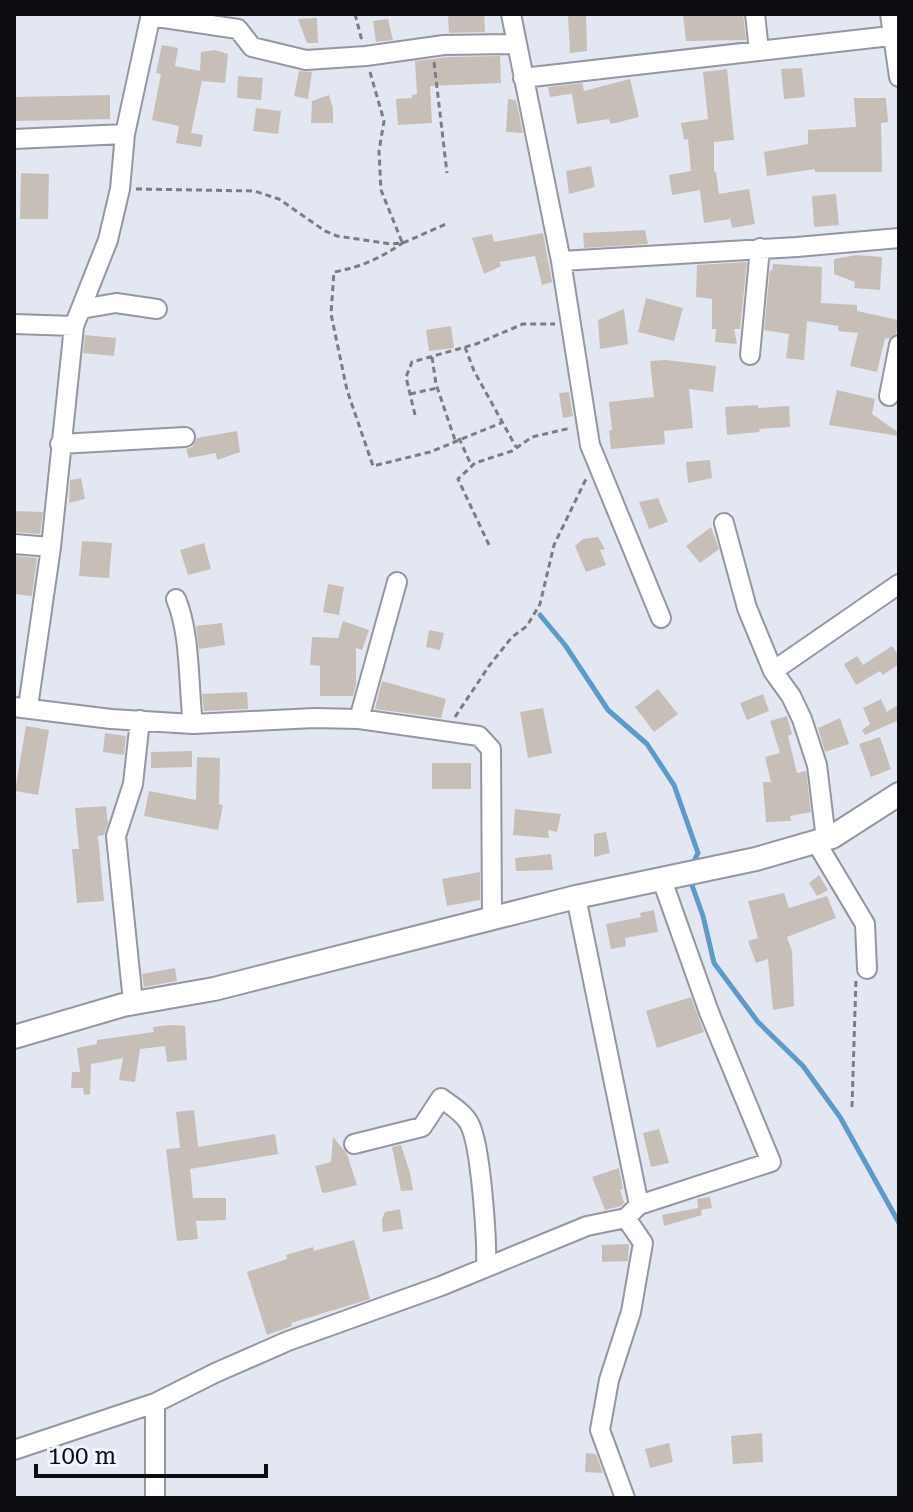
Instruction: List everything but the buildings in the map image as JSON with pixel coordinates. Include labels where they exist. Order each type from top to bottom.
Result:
[{"type":"street","points":[[511,14],[561,261],[587,426],[596,459],[661,618]]},
{"type":"street","points":[[755,14],[759,51]]},
{"type":"street","points":[[890,14],[896,35],[899,77]]},
{"type":"street","points":[[492,919],[491,749],[479,736],[359,719],[193,724],[21,707],[51,547],[60,444],[78,318],[108,240],[120,189],[125,134],[151,15],[238,29],[252,47],[306,60],[366,56],[432,46],[517,44]]},
{"type":"street","points":[[523,78],[896,35]]},
{"type":"street","points":[[14,139],[125,134]]},
{"type":"street","points":[[561,261],[899,238]]},
{"type":"street","points":[[750,355],[760,248]]},
{"type":"street","points":[[14,324],[78,318],[116,303],[157,309]]},
{"type":"street","points":[[889,396],[899,345]]},
{"type":"street","points":[[60,444],[185,437]]},
{"type":"street","points":[[724,523],[747,608],[773,671],[791,696],[817,765],[821,840],[865,924],[867,969]]},
{"type":"street","points":[[14,544],[51,547]]},
{"type":"street","points":[[359,719],[397,582]]},
{"type":"street","points":[[773,671],[899,584]]},
{"type":"street","points":[[176,599],[182,613],[193,724]]},
{"type":"street","points":[[14,1037],[133,1002],[116,836],[133,784],[140,720]]},
{"type":"street","points":[[123,1005],[214,989],[576,897],[756,859],[821,840],[899,794]]},
{"type":"street","points":[[14,1450],[155,1403],[288,1341],[441,1286],[587,1226],[771,1162],[709,1012],[662,880]]},
{"type":"street","points":[[576,897],[633,1212],[643,1243],[631,1312],[609,1380],[600,1430],[625,1498]]},
{"type":"street","points":[[354,1144],[422,1127],[441,1098],[461,1113],[475,1139],[486,1266]]},
{"type":"street","points":[[155,1403],[155,1498]]},
{"type":"path","points":[[355,14],[384,121],[379,151],[381,190],[403,242]]},
{"type":"path","points":[[432,46],[447,173]]},
{"type":"path","points":[[120,189],[254,191],[279,199],[337,236],[391,244],[403,242]]},
{"type":"path","points":[[446,224],[403,242],[361,267],[334,272],[331,314],[348,394],[373,466],[430,452],[501,423]]},
{"type":"path","points":[[415,415],[406,377],[412,362],[465,347],[523,324],[571,323]]},
{"type":"path","points":[[465,347],[474,371],[516,448]]},
{"type":"path","points":[[432,357],[437,388],[472,467]]},
{"type":"path","points":[[409,394],[437,388]]},
{"type":"path","points":[[489,545],[458,479],[475,463],[516,448],[532,437],[587,426]]},
{"type":"path","points":[[448,731],[459,708],[489,666],[512,637],[527,626],[540,604],[554,545],[596,459]]},
{"type":"path","points":[[852,1107],[856,971],[867,969]]},
{"type":"waterway","points":[[540,615],[565,645],[608,710],[647,744],[674,785],[698,853],[692,865]]},
{"type":"waterway","points":[[689,877],[703,916],[714,963],[758,1022],[803,1066],[840,1117],[899,1223]]}]
